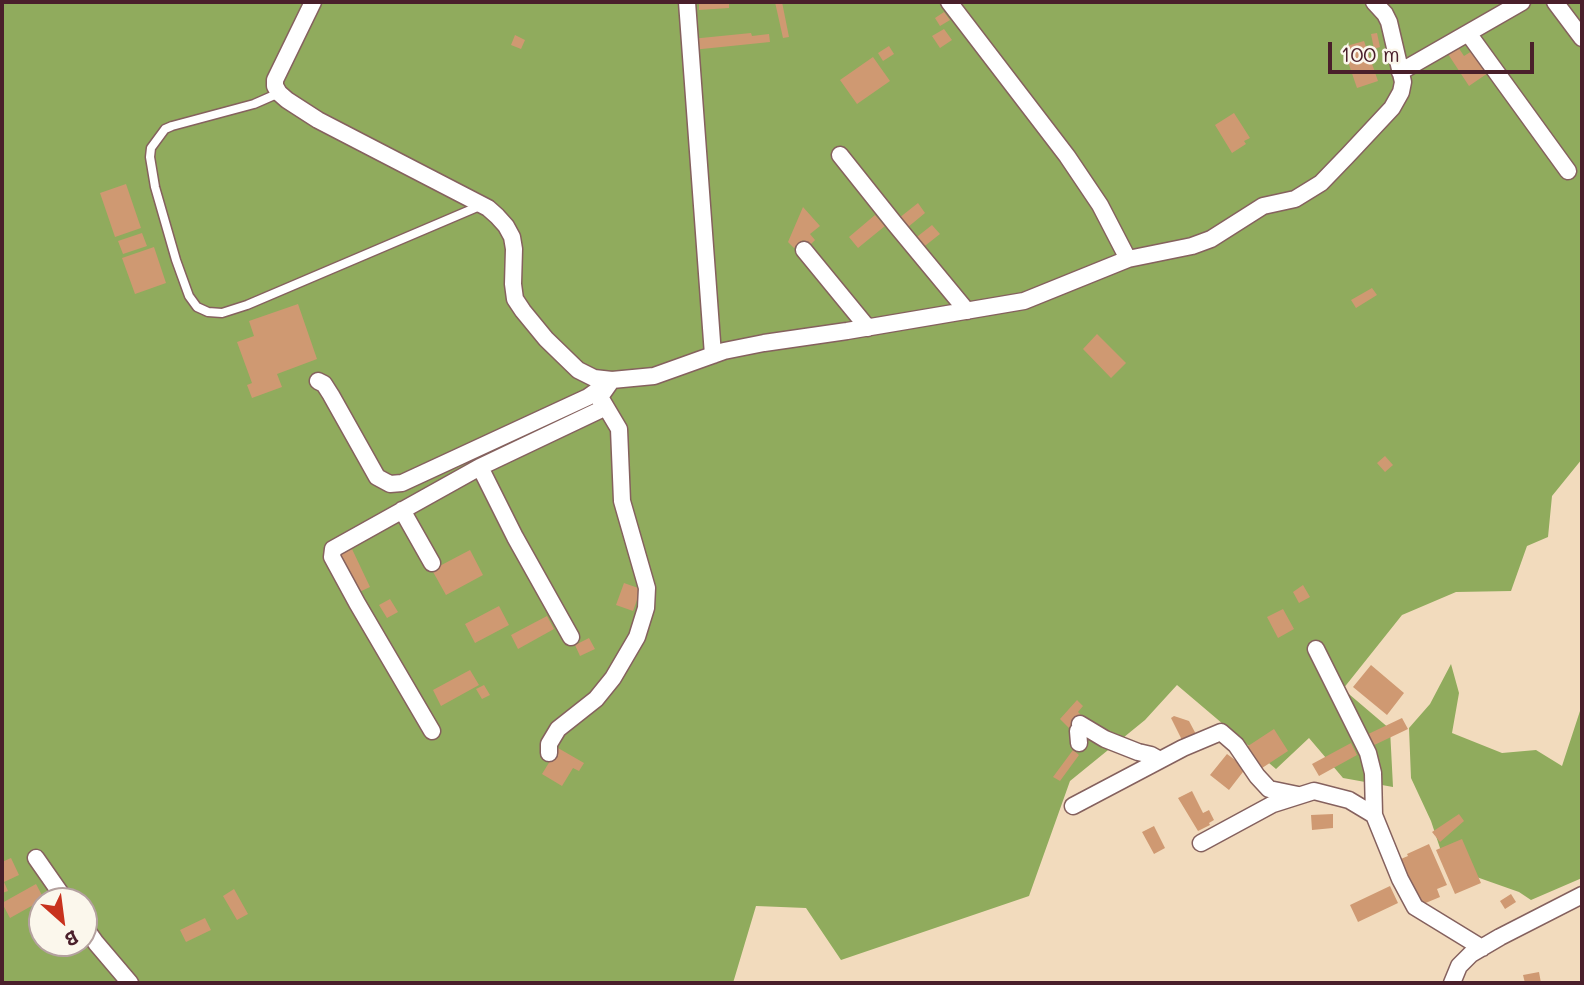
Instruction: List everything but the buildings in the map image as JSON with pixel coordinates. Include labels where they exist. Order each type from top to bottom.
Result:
[{"type":"street","points":[[313,2],[275,80],[279,93],[318,120],[482,205],[497,216],[512,237],[515,299],[523,312],[578,370],[594,378],[612,380],[654,376],[724,351],[764,343],[1024,301],[1128,259],[1192,246],[1210,239],[1264,206],[1295,199],[1321,183],[1392,108],[1401,92],[1403,82],[1389,22],[1374,2]]},
{"type":"street","points":[[687,2],[713,355]]},
{"type":"street","points":[[949,2],[1067,156],[1100,205],[1128,259]]},
{"type":"street","points":[[1400,72],[1522,2]]},
{"type":"street","points":[[1555,2],[1582,38]]},
{"type":"street","points":[[1468,33],[1568,171]]},
{"type":"street","points":[[840,155],[967,311]]},
{"type":"street","points":[[804,250],[868,328]]},
{"type":"street","points":[[318,381],[324,384],[331,395],[377,477],[390,484],[402,483],[588,397],[612,380]]},
{"type":"street","points":[[432,732],[332,557],[333,549],[480,467],[602,409],[600,397],[612,380]]},
{"type":"street","points":[[549,753],[549,744],[558,729],[596,699],[613,678],[637,637],[646,608],[647,588],[622,501],[619,429],[600,397]]},
{"type":"street","points":[[480,467],[514,537],[571,637]]},
{"type":"street","points":[[402,510],[432,563]]},
{"type":"street","points":[[1315,649],[1368,752],[1373,773],[1374,815],[1400,879],[1415,907],[1482,948]]},
{"type":"street","points":[[1079,743],[1078,732],[1081,725],[1105,739],[1160,760]]},
{"type":"street","points":[[1073,806],[1160,760],[1221,733],[1236,745],[1269,789],[1298,795]]},
{"type":"street","points":[[1201,843],[1273,804],[1314,791],[1349,800],[1374,815]]},
{"type":"street","points":[[36,858],[56,887]]},
{"type":"street","points":[[1452,983],[1459,966],[1471,954],[1582,895]]},
{"type":"street","points":[[98,945],[130,983]]},
{"type":"lane","points":[[279,93],[254,104],[173,126],[165,130],[151,148],[155,187],[189,296],[197,307],[208,312],[222,313],[482,205]]},
{"type":"green space","points":[[2,2],[1582,2],[1582,459],[1552,496],[1548,537],[1527,546],[1511,591],[1456,592],[1402,615],[1343,689],[1390,729],[1393,787],[1343,778],[1309,738],[1276,769],[1177,685],[1145,720],[1070,781],[1029,896],[841,960],[806,908],[756,906],[733,983],[2,983]]},
{"type":"green space","points":[[1451,664],[1459,693],[1452,733],[1502,753],[1536,750],[1562,766],[1582,711],[1582,878],[1531,900],[1519,892],[1468,874],[1441,851],[1431,821],[1411,778],[1409,728],[1430,704]]}]
